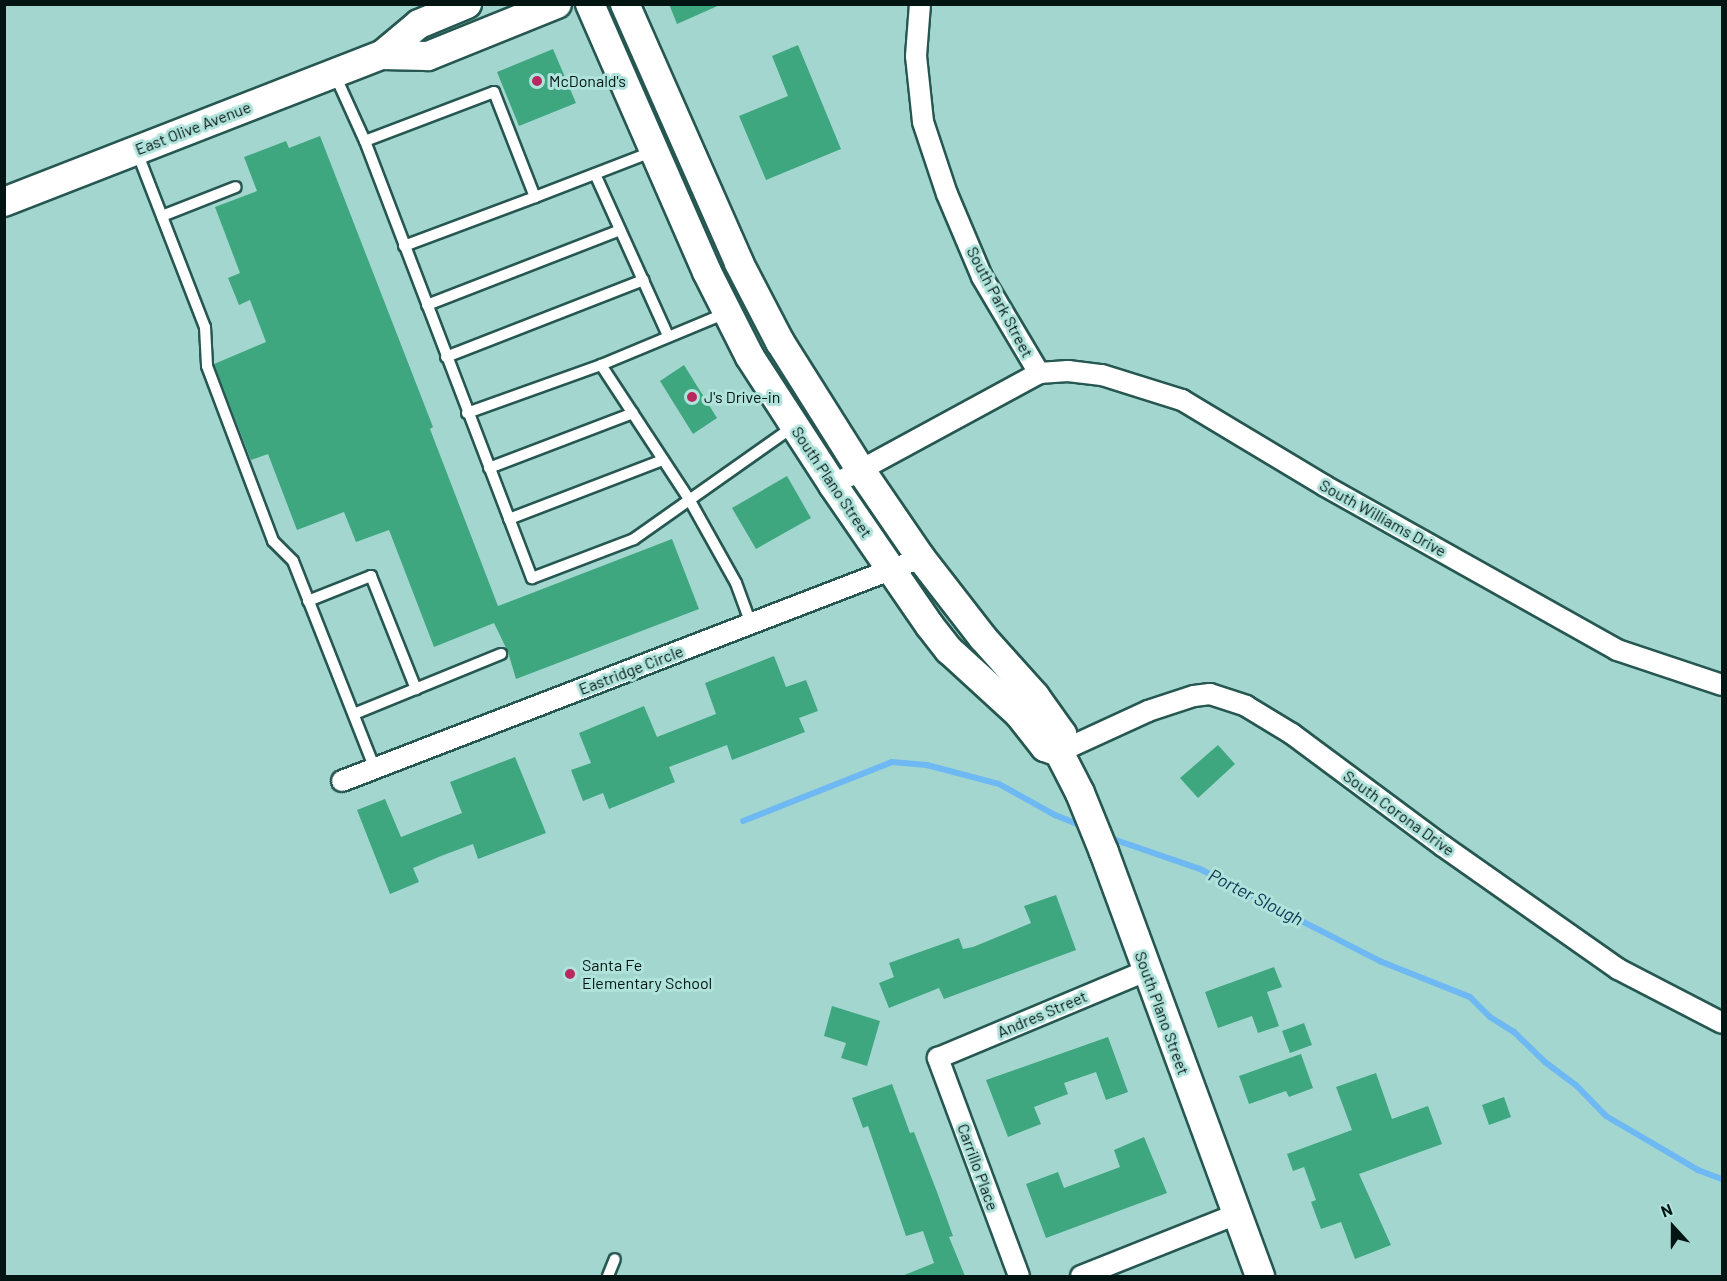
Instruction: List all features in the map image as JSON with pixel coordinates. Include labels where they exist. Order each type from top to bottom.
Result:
[{"type":"main road","name":"East Olive Avenue","points":[[4,202],[382,55],[419,24],[467,4]]},
{"type":"main road","name":"East Olive Avenue","points":[[382,55],[428,56],[557,4]]},
{"type":"main road","name":"South Plano Street","points":[[590,4],[726,312],[750,357],[833,485],[949,650],[1019,714],[1045,747],[1059,752]]},
{"type":"main road","name":"South Plano Street","points":[[624,4],[739,263],[780,342],[860,468],[921,558],[983,638],[1046,711],[1062,734],[1059,752],[1086,807],[1104,852],[1260,1276]]},
{"type":"main road","points":[[726,312],[746,316],[790,385],[802,392],[812,393]]},
{"type":"street","name":"South Park Street","points":[[833,485],[860,468],[1039,373],[982,277],[946,194],[923,122],[916,56],[920,4]]},
{"type":"street","name":"South Williams Drive","points":[[1039,373],[1068,371],[1102,375],[1182,400],[1325,486],[1617,650],[1722,685]]},
{"type":"street","name":"Eastridge Circle","points":[[342,781],[921,558]]},
{"type":"street","name":"South Corona Drive","points":[[1059,752],[1148,711],[1194,696],[1210,694],[1246,706],[1292,734],[1443,846],[1618,969],[1722,1023]]},
{"type":"street","name":"Andres Street","points":[[938,1058],[1146,971]]},
{"type":"street","name":"Carrillo Place","points":[[938,1058],[1018,1276]]},
{"type":"street","points":[[1081,1276],[1237,1214]]},
{"type":"lane","points":[[334,73],[365,141],[531,578],[634,539],[794,426]]},
{"type":"lane","points":[[365,141],[494,92],[535,197]]},
{"type":"lane","points":[[404,246],[654,150]]},
{"type":"lane","points":[[137,151],[205,327],[207,366],[273,541],[293,561],[375,769]]},
{"type":"lane","points":[[595,174],[668,336]]},
{"type":"lane","points":[[162,216],[236,187]]},
{"type":"lane","points":[[427,306],[620,230]]},
{"type":"lane","points":[[446,357],[643,280]]},
{"type":"lane","points":[[467,413],[601,365],[726,312]]},
{"type":"lane","points":[[601,365],[690,499],[736,583],[751,624]]},
{"type":"lane","points":[[489,468],[633,413]]},
{"type":"lane","points":[[509,519],[663,460]]},
{"type":"lane","points":[[308,601],[371,576],[416,689]]},
{"type":"lane","points":[[354,714],[501,654]]},
{"type":"lane","points":[[608,1276],[615,1259]]},
{"type":"building","points":[[669,4],[722,4],[677,24]]},
{"type":"building","points":[[798,45],[841,149],[766,180],[739,116],[788,96],[772,56]]},
{"type":"building","points":[[553,49],[576,103],[519,126],[497,72]]},
{"type":"building","points":[[320,136],[433,427],[430,429],[498,606],[672,539],[699,609],[516,679],[508,652],[494,623],[434,647],[389,530],[356,542],[344,512],[297,530],[268,454],[251,460],[214,364],[266,342],[250,300],[239,305],[228,278],[240,273],[215,207],[257,191],[244,157],[286,141],[289,148]]},
{"type":"building","points":[[684,365],[717,418],[693,434],[660,381]]},
{"type":"building","points":[[787,476],[811,518],[756,549],[732,508]]},
{"type":"building","points":[[774,656],[786,687],[806,680],[818,711],[799,718],[805,732],[732,760],[727,745],[669,767],[675,782],[609,809],[603,793],[583,801],[571,770],[591,763],[579,733],[644,706],[657,737],[716,714],[705,683]]},
{"type":"building","points":[[1218,745],[1235,764],[1198,798],[1180,778]]},
{"type":"building","points":[[515,757],[546,833],[478,859],[473,844],[441,856],[413,868],[419,882],[390,894],[357,810],[385,799],[401,837],[462,813],[450,782]]},
{"type":"building","points":[[1056,895],[1076,950],[944,999],[939,988],[889,1008],[879,983],[894,977],[889,963],[959,938],[963,949],[973,947],[1031,923],[1024,906]]},
{"type":"building","points":[[1274,967],[1282,987],[1267,992],[1279,1026],[1258,1033],[1252,1016],[1218,1028],[1205,992]]},
{"type":"building","points":[[832,1006],[880,1021],[867,1066],[841,1058],[846,1043],[824,1036]]},
{"type":"building","points":[[1304,1023],[1312,1045],[1290,1053],[1282,1031]]},
{"type":"building","points":[[1108,1037],[1128,1092],[1106,1100],[1096,1072],[1064,1083],[1068,1094],[1034,1107],[1041,1124],[1008,1137],[986,1080]]},
{"type":"building","points":[[1301,1054],[1313,1088],[1289,1097],[1286,1091],[1249,1104],[1239,1076]]},
{"type":"building","points":[[1376,1073],[1392,1119],[1428,1106],[1442,1144],[1359,1174],[1391,1245],[1355,1259],[1341,1222],[1321,1229],[1311,1202],[1316,1200],[1304,1167],[1293,1171],[1287,1154],[1352,1130],[1336,1087]]},
{"type":"building","points":[[892,1084],[910,1133],[914,1132],[937,1192],[953,1236],[949,1237],[965,1276],[902,1276],[934,1263],[923,1231],[906,1236],[868,1126],[863,1128],[852,1098]]},
{"type":"building","points":[[1504,1097],[1511,1117],[1489,1125],[1482,1105]]},
{"type":"building","points":[[1144,1137],[1167,1193],[1046,1238],[1026,1184],[1058,1172],[1064,1188],[1120,1167],[1114,1150]]},
{"type":"waterway","name":"Porter Slough","points":[[743,821],[892,762],[927,765],[999,784],[1055,815],[1084,827]]},
{"type":"waterway","name":"Porter Slough","points":[[1107,837],[1200,869],[1382,962],[1470,997],[1490,1017],[1514,1032],[1545,1062],[1576,1085],[1606,1116],[1698,1170],[1722,1179]]},
{"type":"place","name":"McDonald's","points":[[537,81]]},
{"type":"place","name":"J's Drive-in","points":[[692,397]]},
{"type":"place","name":"Santa Fe Elementary School","points":[[570,974]]}]
